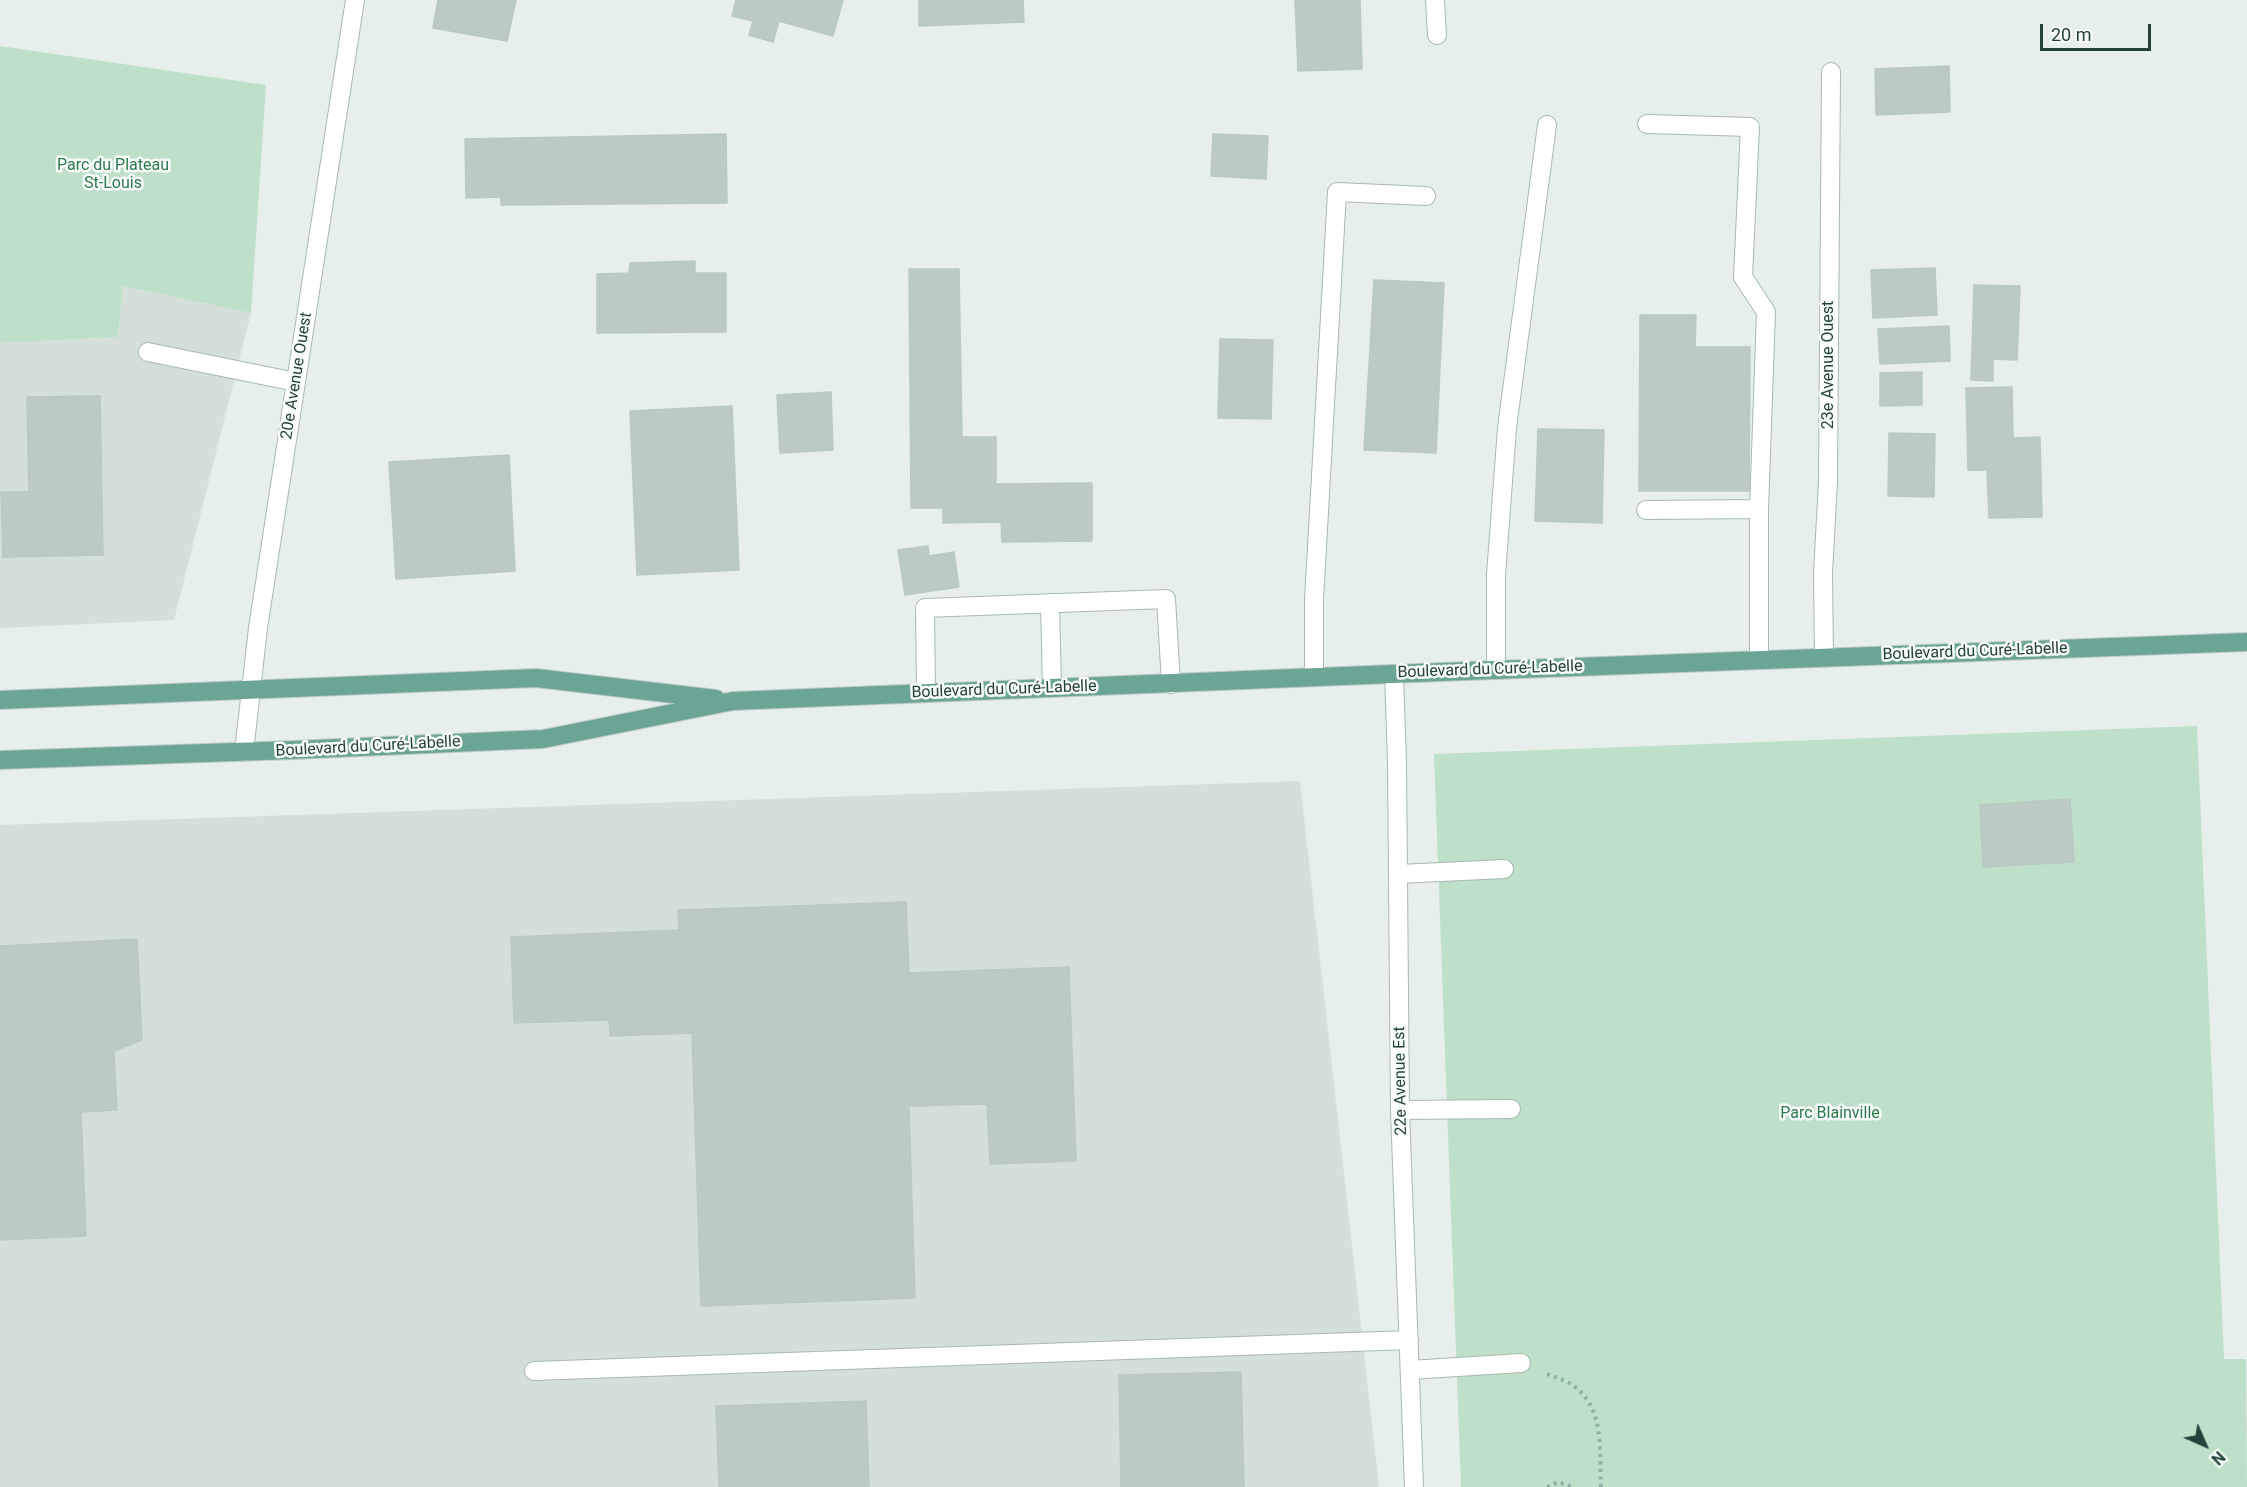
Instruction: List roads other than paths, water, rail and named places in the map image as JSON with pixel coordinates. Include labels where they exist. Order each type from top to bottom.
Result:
[{"type":"main road","name":"Boulevard du Curé-Labelle","points":[[0,760],[543,739],[733,701],[2247,642]]},
{"type":"main road","name":"Boulevard du Curé-Labelle","points":[[0,700],[536,678],[733,701]]},
{"type":"street","name":"20e Avenue Ouest","points":[[244,752],[250,689],[355,0]]},
{"type":"street","points":[[1435,0],[1437,35]]},
{"type":"street","name":"23e Avenue Ouest","points":[[1824,658],[1823,573],[1829,459],[1831,72]]},
{"type":"street","points":[[1496,670],[1496,575],[1507,428],[1547,124]]},
{"type":"street","points":[[1647,124],[1750,127],[1743,277],[1766,312],[1759,509],[1759,660]]},
{"type":"street","points":[[1314,677],[1314,600],[1337,192],[1426,196]]},
{"type":"street","points":[[148,352],[261,373],[296,382]]},
{"type":"street","points":[[1646,510],[1759,509]]},
{"type":"street","points":[[926,693],[925,608],[1050,603],[1166,599],[1171,684]]},
{"type":"street","points":[[1050,603],[1052,688]]},
{"type":"street","name":"22e Avenue Est","points":[[1394,674],[1399,874],[1400,1110],[1414,1487]]},
{"type":"street","points":[[1399,874],[1504,869]]},
{"type":"street","points":[[1400,1110],[1511,1109]]},
{"type":"street","points":[[534,1371],[1409,1340]]},
{"type":"street","points":[[1410,1370],[1521,1364]]},
{"type":"park label","name":"Parc du Plateau St-Louis","points":[[113,175]]},
{"type":"park label","name":"Parc Blainville","points":[[1830,1114]]}]
